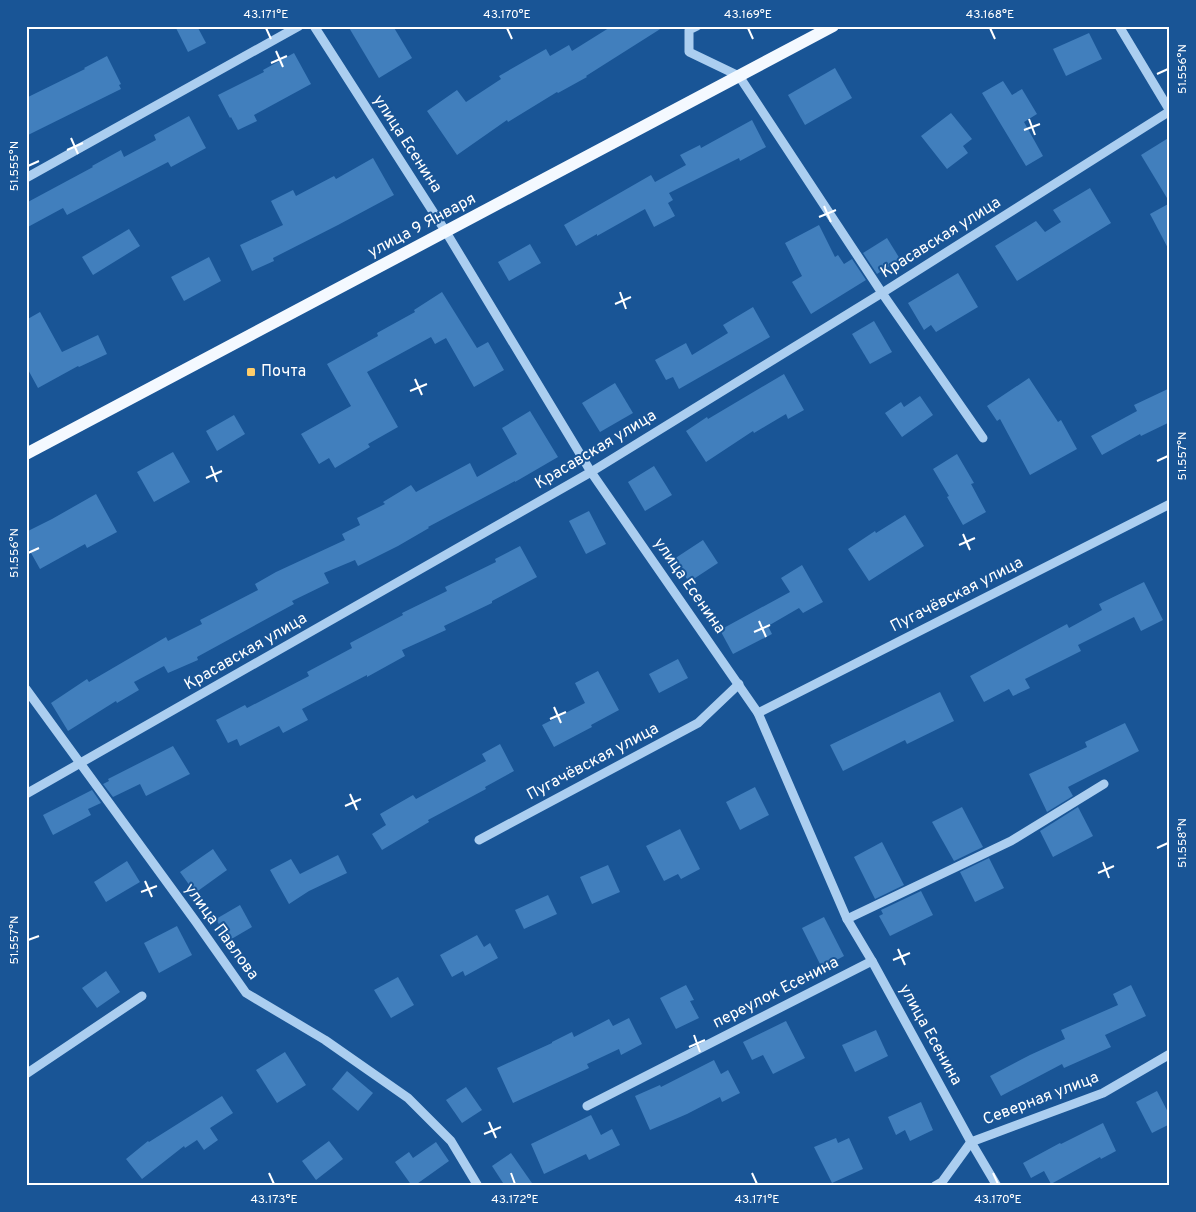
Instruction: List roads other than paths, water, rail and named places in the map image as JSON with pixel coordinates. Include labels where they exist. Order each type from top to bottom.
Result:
[{"type":"main road","name":"улица 9 Января","points":[[26,454],[833,26]]},
{"type":"street","points":[[26,178],[299,26]]},
{"type":"street","name":"улица Есенина","points":[[314,26],[446,232],[591,472],[758,713],[847,919],[997,1186]]},
{"type":"street","points":[[697,26],[689,30],[689,52],[739,76],[882,293],[983,438]]},
{"type":"street","points":[[1119,26],[1170,111]]},
{"type":"street","name":"Красавская улица","points":[[26,794],[591,472],[882,293],[1170,111]]},
{"type":"street","name":"Пугачёвская улица","points":[[758,713],[1170,504]]},
{"type":"street","name":"Пугачёвская улица","points":[[479,840],[698,723],[738,684]]},
{"type":"street","name":"улица Павлова","points":[[26,689],[246,993],[325,1040],[408,1098],[451,1141],[478,1186]]},
{"type":"street","points":[[847,919],[1010,841],[1104,784]]},
{"type":"street","name":"переулок Есенина","points":[[587,1106],[872,961]]},
{"type":"street","points":[[26,1074],[142,996]]},
{"type":"street","name":"Северная улица","points":[[935,1186],[942,1182],[971,1142],[1103,1093],[1170,1054]]},
{"type":"place","name":"Почта","points":[[251,372]]}]
